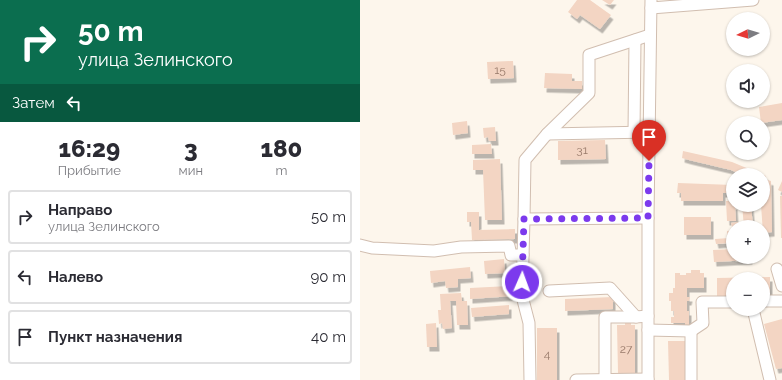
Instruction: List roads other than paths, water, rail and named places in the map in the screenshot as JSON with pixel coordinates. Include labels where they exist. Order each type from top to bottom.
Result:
[{"type":"street","points":[[576,380],[648,380],[648,218],[651,4],[753,0]]},
{"type":"street","points":[[530,380],[529,324],[522,296],[525,160],[547,134],[589,93],[589,55],[650,34]]},
{"type":"street","points":[[634,132],[635,40]]},
{"type":"street","points":[[547,134],[650,132]]},
{"type":"street","points":[[524,219],[648,218]]},
{"type":"street","points":[[360,245],[372,248],[434,251],[462,247],[510,246],[511,255],[523,255]]},
{"type":"street","points":[[777,269],[782,286]]},
{"type":"street","points":[[549,290],[610,288],[636,317]]},
{"type":"street","points":[[770,301],[782,301]]},
{"type":"street","points":[[648,330],[691,331],[703,323],[702,302],[726,302]]},
{"type":"street","points":[[605,380],[605,317],[648,316]]},
{"type":"street","points":[[755,316],[770,380]]},
{"type":"street","points":[[691,331],[691,380]]}]
